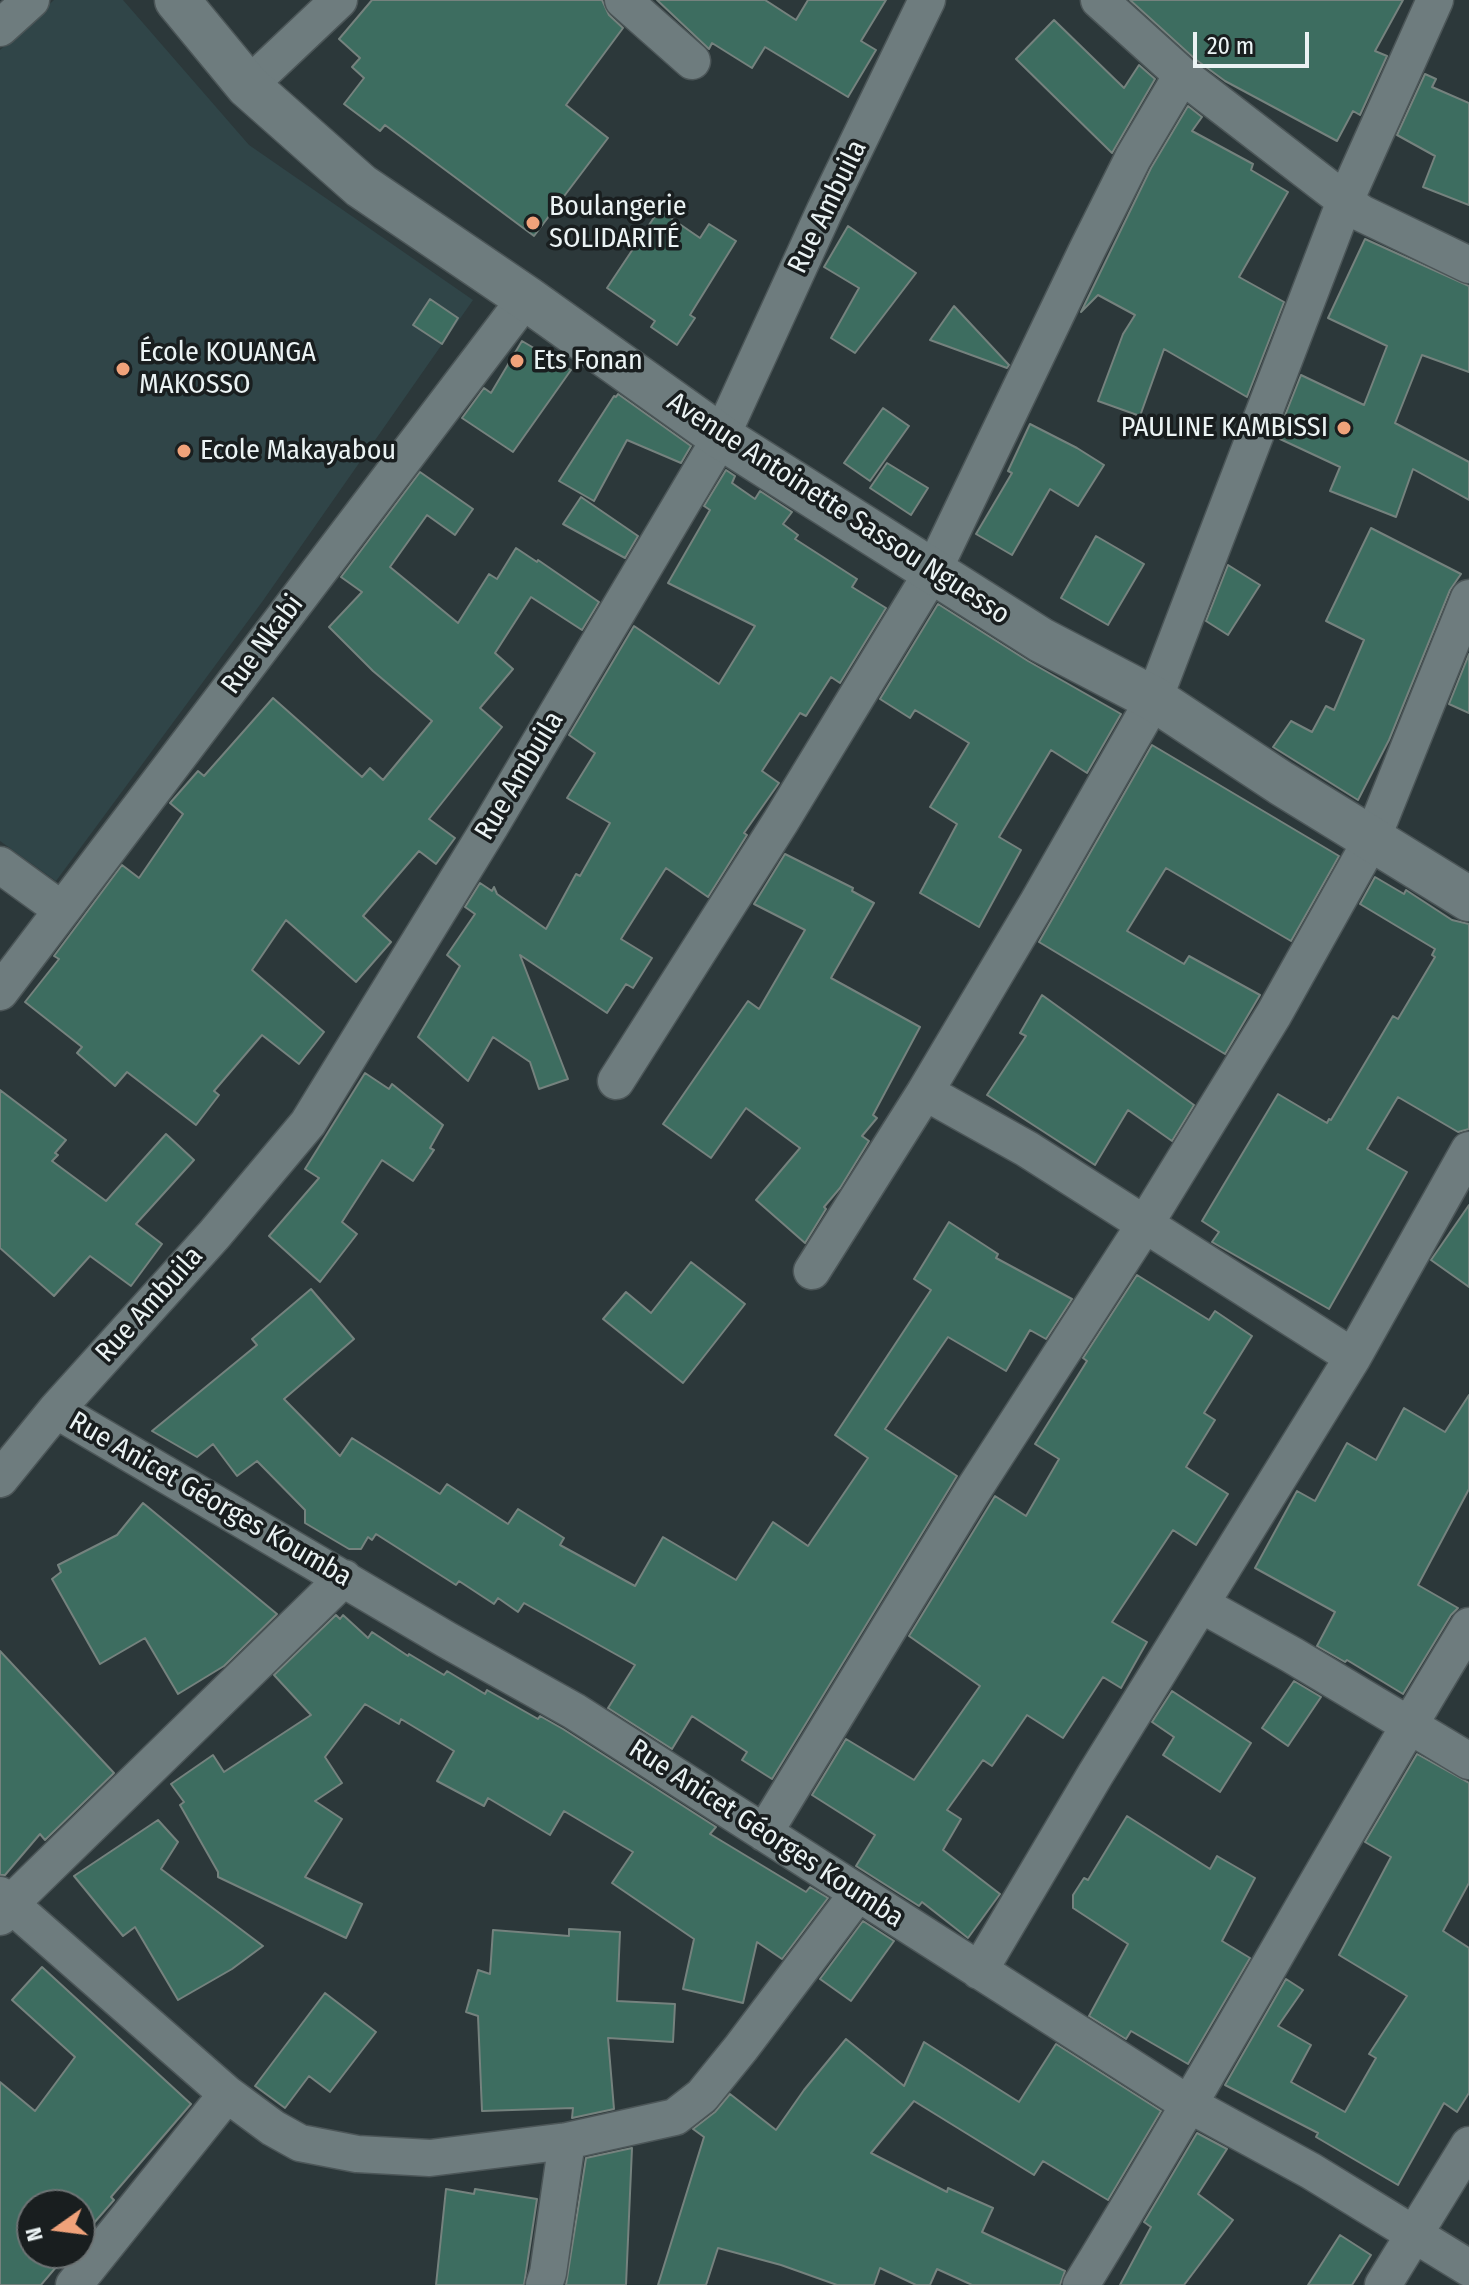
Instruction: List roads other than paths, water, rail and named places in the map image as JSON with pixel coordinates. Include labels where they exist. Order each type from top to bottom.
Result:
[{"type":"street","points":[[0,28],[31,0]]},
{"type":"street","name":"Avenue Antoinette Sassou Nguesso","points":[[177,0],[248,86],[361,186],[526,298],[721,437],[1041,640],[1154,699],[1281,783],[1469,899]]},
{"type":"street","points":[[248,86],[339,0]]},
{"type":"street","points":[[623,0],[692,61]]},
{"type":"street","name":"Rue Ambuila","points":[[0,1479],[56,1410],[214,1235],[308,1123],[491,825],[721,437],[825,210],[927,0]]},
{"type":"street","points":[[1099,0],[1182,75],[1361,213],[1469,265]]},
{"type":"street","points":[[812,1271],[925,1092],[1154,699],[1345,201],[1435,0]]},
{"type":"street","points":[[616,1081],[781,821],[933,571],[1133,158],[1182,75]]},
{"type":"street","name":"Rue Nkabi","points":[[0,992],[526,298]]},
{"type":"street","points":[[764,1833],[972,1492],[1145,1224],[1274,1014],[1372,839],[1469,598]]},
{"type":"street","points":[[0,865],[62,910]]},
{"type":"street","points":[[925,1092],[1027,1149],[1353,1357]]},
{"type":"street","points":[[979,1971],[1095,1775],[1353,1357],[1469,1150]]},
{"type":"street","name":"Rue Anicet Géorges Koumba","points":[[56,1410],[447,1640],[574,1711],[1190,2105],[1311,2171],[1469,2268]]},
{"type":"street","points":[[344,1578],[3,1906],[227,2094],[273,2128],[300,2143],[357,2154],[430,2158],[567,2141],[675,2117],[702,2096],[858,1893]]},
{"type":"street","points":[[1202,1605],[1409,1723],[1469,1761]]},
{"type":"street","points":[[1081,2285],[1190,2105],[1409,1723],[1469,1626]]},
{"type":"street","points":[[74,2285],[227,2094]]},
{"type":"street","points":[[544,2285],[567,2141]]},
{"type":"street","points":[[1383,2285],[1469,2145]]},
{"type":"place","name":"Boulangerie SOLIDARITÉ","points":[[533,223]]},
{"type":"place","name":"Ets Fonan","points":[[517,361]]},
{"type":"place","name":"École KOUANGA MAKOSSO","points":[[123,369]]},
{"type":"place","name":"PAULINE KAMBISSI","points":[[1344,428]]},
{"type":"place","name":"Ecole Makayabou","points":[[184,451]]}]
